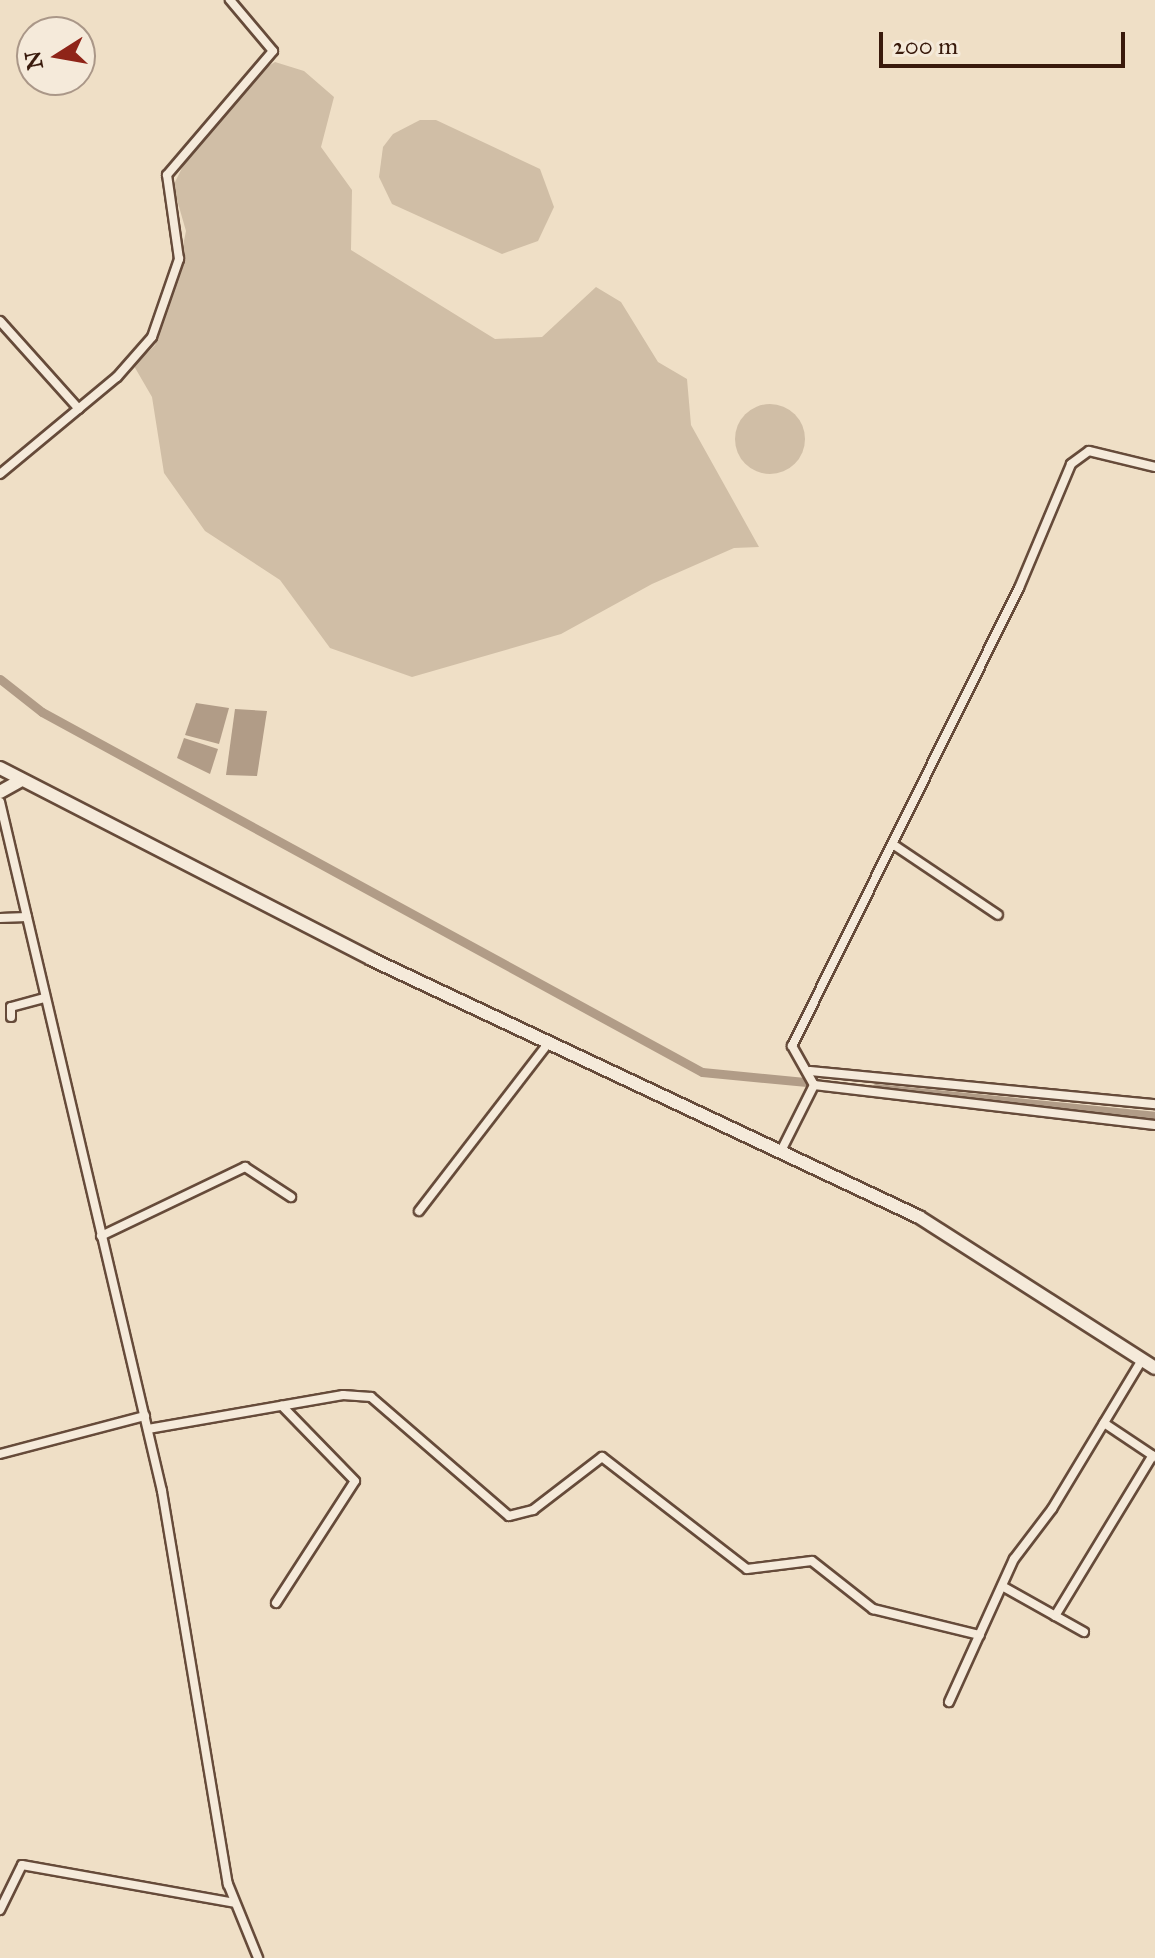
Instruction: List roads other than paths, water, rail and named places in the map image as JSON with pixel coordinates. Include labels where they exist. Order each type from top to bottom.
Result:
[{"type":"main road","points":[[0,768],[18,782],[549,1042],[782,1149],[975,1249],[1155,1368]]},
{"type":"main road","points":[[0,792],[18,782]]},
{"type":"street","points":[[0,474],[79,409],[146,348],[173,288],[179,259],[176,209],[165,181],[171,168],[272,55],[271,45],[230,0]]},
{"type":"street","points":[[0,321],[79,409]]},
{"type":"street","points":[[813,1080],[792,1046],[894,845],[1074,459],[1089,451],[1155,467]]},
{"type":"street","points":[[0,802],[148,1429],[188,1626],[214,1817],[235,1903],[258,1958]]},
{"type":"street","points":[[894,845],[998,915]]},
{"type":"street","points":[[0,918],[27,917]]},
{"type":"street","points":[[11,1017],[11,1007],[44,998]]},
{"type":"street","points":[[419,1211],[549,1042]]},
{"type":"street","points":[[813,1080],[1155,1104]]},
{"type":"street","points":[[813,1080],[1155,1125]]},
{"type":"street","points":[[782,1149],[813,1080]]},
{"type":"street","points":[[101,1236],[245,1167],[291,1197]]},
{"type":"street","points":[[949,1702],[1002,1586],[1142,1360]]},
{"type":"street","points":[[148,1429],[343,1395],[371,1397],[509,1516],[533,1510],[595,1458],[608,1459],[747,1569],[812,1561],[873,1609],[980,1635]]},
{"type":"street","points":[[276,1603],[355,1481],[282,1406]]},
{"type":"street","points":[[0,1454],[145,1416]]},
{"type":"street","points":[[1055,1616],[1154,1456],[1104,1423]]},
{"type":"street","points":[[1002,1586],[1084,1632]]},
{"type":"street","points":[[0,1910],[22,1865],[235,1903]]},
{"type":"waterway","points":[[0,679],[42,712],[702,1072],[817,1083]]},
{"type":"waterway","points":[[876,1088],[1155,1116]]}]
